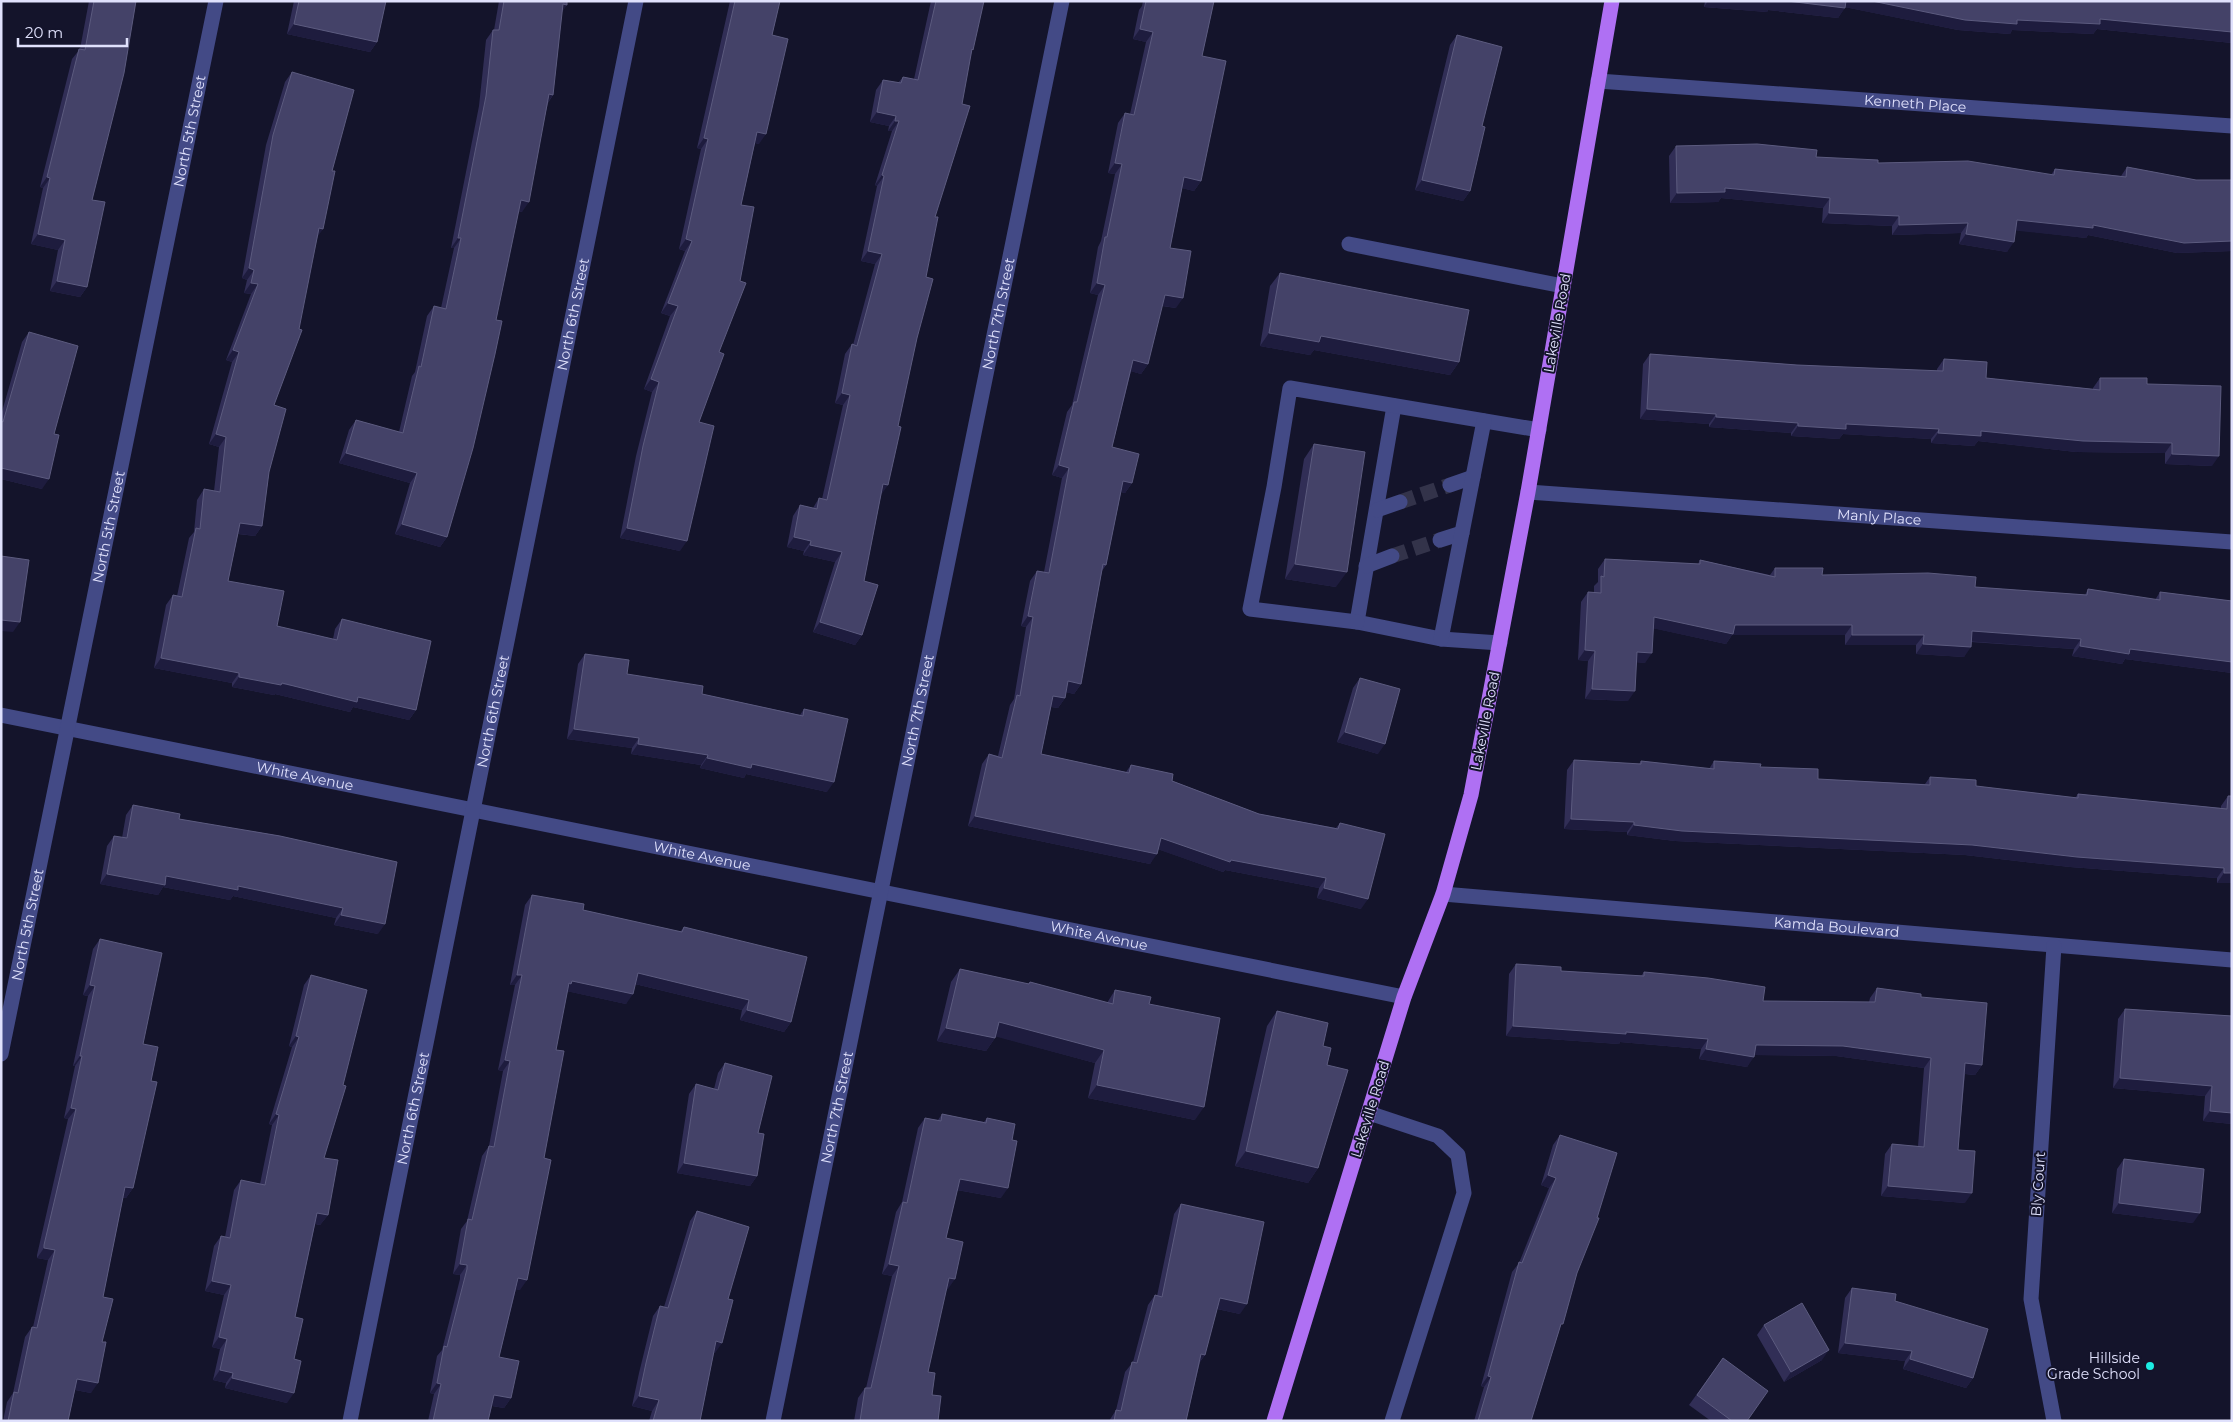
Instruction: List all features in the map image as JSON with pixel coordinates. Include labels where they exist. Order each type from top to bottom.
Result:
[{"type":"main road","name":"Lakeville Road","points":[[1274,1421],[1404,997],[1443,894],[1471,795],[1528,492],[1612,1]]},
{"type":"street","name":"North 5th Street","points":[[1,1054],[216,1]]},
{"type":"street","name":"North 6th Street","points":[[350,1421],[636,1]]},
{"type":"street","name":"North 7th Street","points":[[773,1421],[1062,1]]},
{"type":"street","name":"Kenneth Place","points":[[1598,81],[2232,126]]},
{"type":"street","points":[[1349,244],[1563,286]]},
{"type":"street","points":[[1500,643],[1441,639],[1357,622],[1250,609],[1274,488],[1290,388],[1538,430]]},
{"type":"street","points":[[1357,622],[1394,406]]},
{"type":"street","points":[[1441,639],[1484,421]]},
{"type":"street","points":[[1450,484],[1473,477]]},
{"type":"street","name":"Manly Place","points":[[1528,492],[2232,542]]},
{"type":"street","points":[[1377,510],[1400,502]]},
{"type":"street","points":[[1440,540],[1462,533]]},
{"type":"street","points":[[1366,566],[1392,556]]},
{"type":"street","name":"White Avenue","points":[[1,715],[1404,997]]},
{"type":"street","name":"Kamda Boulevard","points":[[1443,894],[2232,960]]},
{"type":"street","name":"Bly Court","points":[[2054,946],[2031,1299],[2054,1421]]},
{"type":"street","points":[[1369,1112],[1438,1136],[1458,1155],[1464,1193],[1392,1421]]},
{"type":"building","points":[[94,1],[136,1],[124,73],[92,200],[105,202],[87,287],[57,281],[65,240],[38,234],[50,178],[47,177],[79,49],[85,50]]},
{"type":"building","points":[[299,1],[386,1],[377,42],[294,24]]},
{"type":"building","points":[[504,1],[567,1],[567,5],[563,4],[553,95],[549,94],[529,202],[521,200],[496,320],[502,321],[495,354],[473,448],[447,537],[402,524],[417,473],[346,453],[356,420],[403,433],[419,366],[421,367],[434,306],[446,309],[461,238],[458,238],[486,96],[493,30],[499,30]]},
{"type":"building","points":[[735,1],[780,1],[772,35],[788,39],[766,134],[757,132],[741,205],[754,207],[740,281],[746,283],[719,352],[724,354],[699,422],[714,426],[687,541],[627,528],[643,446],[659,382],[651,379],[678,306],[668,303],[692,241],[686,239],[708,139],[704,138]]},
{"type":"building","points":[[936,1],[984,1],[972,49],[962,104],[970,106],[935,217],[938,217],[926,277],[933,279],[917,338],[898,426],[901,427],[888,485],[883,484],[864,581],[878,585],[862,635],[820,622],[842,552],[810,545],[811,541],[794,537],[800,505],[817,509],[819,498],[827,500],[850,395],[842,393],[852,344],[857,346],[882,254],[868,251],[884,176],[882,175],[899,121],[895,121],[896,116],[877,112],[883,80],[901,83],[903,77],[918,80]]},
{"type":"building","points":[[1146,1],[1214,1],[1202,56],[1226,61],[1201,181],[1184,177],[1170,248],[1191,251],[1183,298],[1165,295],[1148,364],[1133,360],[1112,447],[1139,454],[1132,483],[1123,481],[1106,565],[1103,564],[1081,684],[1068,681],[1065,698],[1053,696],[1041,754],[1129,773],[1131,765],[1173,774],[1172,781],[1259,814],[1338,829],[1340,823],[1385,834],[1368,899],[1324,888],[1326,878],[1231,860],[1230,862],[1161,838],[1157,854],[975,816],[989,754],[1002,758],[1017,695],[1020,696],[1033,617],[1028,616],[1037,571],[1049,573],[1069,468],[1059,465],[1074,402],[1077,402],[1105,285],[1097,283],[1105,237],[1107,237],[1122,164],[1115,163],[1125,113],[1134,115],[1153,32],[1140,29]]},
{"type":"building","points":[[1787,1],[1846,1],[1845,8]]},
{"type":"building","points":[[1872,1],[2232,1],[2232,32],[2100,19],[2100,24],[2017,20],[2017,24],[1965,20]]},
{"type":"building","points":[[1457,35],[1502,47],[1482,126],[1485,127],[1470,191],[1422,180]]},
{"type":"building","points":[[292,72],[354,90],[332,171],[335,171],[323,229],[319,228],[299,329],[302,330],[274,405],[286,409],[269,472],[262,526],[240,523],[228,581],[284,591],[277,626],[337,640],[342,619],[431,641],[416,710],[358,697],[357,702],[282,683],[281,685],[239,677],[239,673],[161,658],[173,595],[182,597],[196,528],[200,529],[204,489],[220,492],[226,437],[216,434],[239,352],[233,350],[258,284],[251,283],[254,270],[249,268],[273,135]]},
{"type":"building","points":[[1757,144],[1817,150],[1816,157],[1878,160],[1878,163],[1968,161],[2054,175],[2055,169],[2126,177],[2127,167],[2196,180],[2232,180],[2232,241],[2184,243],[2093,225],[2093,228],[2017,220],[2014,242],[1966,234],[1968,223],[1899,225],[1899,216],[1829,213],[1830,198],[1725,188],[1725,192],[1677,193],[1676,146]]},
{"type":"building","points":[[1280,273],[1469,310],[1459,362],[1321,336],[1319,342],[1269,333]]},
{"type":"building","points":[[29,332],[78,346],[54,434],[59,435],[49,479],[1,468],[1,421],[3,422]]},
{"type":"building","points":[[1650,354],[1797,365],[1943,371],[1944,359],[1987,362],[1986,378],[2100,390],[2100,378],[2147,378],[2147,384],[2221,386],[2219,456],[2172,454],[2172,443],[2083,441],[1981,431],[1981,436],[1938,433],[1939,429],[1846,424],[1846,429],[1798,426],[1798,423],[1716,417],[1716,414],[1647,409]]},
{"type":"building","points":[[1314,444],[1365,452],[1347,572],[1295,564]]},
{"type":"building","points":[[1,556],[29,560],[20,622],[1,620]]},
{"type":"building","points":[[1605,559],[1700,564],[1700,560],[1775,577],[1775,568],[1823,568],[1822,575],[1928,573],[1976,577],[1975,587],[2087,595],[2088,589],[2160,600],[2160,592],[2232,601],[2232,662],[2130,649],[2129,654],[2080,646],[2081,639],[1972,631],[1971,647],[1923,644],[1924,635],[1852,635],[1852,625],[1735,625],[1733,634],[1654,617],[1652,653],[1637,652],[1635,691],[1592,689],[1595,651],[1585,650],[1588,592],[1601,593],[1601,576],[1604,577]]},
{"type":"building","points":[[585,654],[629,660],[627,674],[703,686],[702,694],[803,716],[804,709],[848,719],[834,782],[752,764],[751,768],[707,758],[708,755],[638,744],[639,738],[574,729]]},
{"type":"building","points":[[1360,678],[1400,689],[1385,744],[1345,732]]},
{"type":"building","points":[[1574,760],[1641,764],[1641,761],[1714,769],[1714,761],[1761,764],[1760,767],[1818,769],[1818,779],[1930,785],[1930,777],[1976,780],[1976,786],[2078,798],[2078,794],[2227,809],[2228,796],[2232,796],[2232,873],[2224,873],[2224,868],[2077,857],[1972,845],[1682,831],[1634,825],[1634,822],[1571,819]]},
{"type":"building","points":[[133,805],[180,814],[179,819],[280,836],[397,862],[385,924],[341,915],[343,908],[238,886],[238,890],[166,876],[165,885],[107,874],[114,836],[127,838]]},
{"type":"building","points":[[532,895],[584,904],[583,910],[682,932],[684,927],[807,957],[791,1022],[747,1010],[749,1000],[638,973],[633,994],[572,981],[571,984],[569,983],[556,1050],[564,1051],[544,1158],[551,1160],[527,1280],[518,1278],[499,1357],[519,1361],[511,1398],[494,1395],[488,1421],[433,1421],[441,1384],[437,1383],[444,1346],[447,1347],[467,1269],[467,1265],[460,1264],[468,1219],[472,1220],[489,1146],[494,1147],[510,1061],[505,1060],[522,975],[517,975]]},
{"type":"building","points":[[100,939],[162,953],[143,1044],[158,1047],[151,1081],[157,1082],[133,1188],[125,1187],[103,1297],[113,1299],[102,1342],[106,1342],[98,1383],[77,1379],[68,1421],[8,1421],[14,1392],[18,1393],[32,1327],[37,1328],[55,1250],[44,1248],[44,1245],[76,1109],[71,1108],[95,986],[90,985]]},
{"type":"building","points":[[1516,964],[1561,967],[1561,971],[1644,976],[1644,972],[1708,978],[1765,987],[1763,1001],[1875,1002],[1877,988],[1921,994],[1921,997],[1987,1003],[1982,1065],[1965,1063],[1958,1150],[1975,1151],[1972,1193],[1888,1186],[1892,1144],[1924,1147],[1931,1058],[1843,1046],[1756,1045],[1754,1057],[1706,1049],[1708,1039],[1626,1032],[1626,1034],[1513,1026]]},
{"type":"building","points":[[960,969],[1029,984],[1030,982],[1113,1004],[1115,990],[1151,997],[1149,1004],[1220,1018],[1204,1107],[1097,1085],[1104,1050],[999,1022],[995,1038],[946,1028]]},
{"type":"building","points":[[311,975],[367,990],[343,1085],[346,1086],[324,1158],[338,1160],[328,1215],[317,1213],[295,1317],[303,1319],[294,1359],[301,1361],[294,1393],[232,1378],[233,1373],[220,1370],[227,1339],[219,1337],[231,1285],[212,1281],[221,1236],[230,1238],[241,1180],[265,1185],[279,1115],[276,1114],[299,1037],[296,1036]]},
{"type":"building","points":[[2125,1009],[2232,1016],[2232,1113],[2210,1111],[2212,1086],[2120,1078]]},
{"type":"building","points":[[1277,1011],[1328,1023],[1323,1046],[1331,1048],[1327,1065],[1348,1070],[1318,1168],[1246,1151]]},
{"type":"building","points":[[725,1063],[772,1076],[758,1133],[764,1134],[757,1176],[684,1163],[696,1084],[718,1090]]},
{"type":"building","points":[[942,1114],[986,1123],[987,1118],[1015,1124],[1012,1140],[1017,1141],[1008,1188],[960,1179],[946,1238],[963,1242],[955,1279],[949,1278],[928,1372],[935,1373],[932,1395],[941,1396],[938,1421],[860,1421],[865,1388],[871,1388],[899,1266],[889,1264],[903,1202],[907,1203],[925,1118],[941,1121]]},
{"type":"building","points":[[1560,1135],[1617,1153],[1597,1218],[1599,1218],[1577,1273],[1563,1324],[1561,1324],[1531,1421],[1478,1421],[1491,1377],[1488,1376],[1519,1262],[1522,1263],[1556,1178],[1548,1175]]},
{"type":"building","points":[[2124,1159],[2204,1169],[2200,1213],[2119,1203]]},
{"type":"building","points":[[1181,1204],[1264,1222],[1247,1304],[1220,1298],[1205,1355],[1201,1354],[1186,1421],[1114,1421],[1116,1410],[1121,1411],[1132,1362],[1137,1363],[1155,1295],[1162,1297]]},
{"type":"building","points":[[697,1211],[749,1227],[728,1299],[733,1300],[722,1343],[716,1341],[700,1421],[653,1421],[659,1400],[639,1396],[660,1306],[668,1308]]},
{"type":"building","points":[[1852,1288],[1896,1294],[1895,1301],[1988,1329],[1973,1378],[1910,1359],[1912,1351],[1845,1343]]},
{"type":"building","points":[[1802,1303],[1829,1350],[1791,1372],[1764,1325]]},
{"type":"building","points":[[1723,1358],[1768,1391],[1747,1421],[1732,1421],[1697,1395]]},
{"type":"tunnel","points":[[1400,502],[1450,485]]},
{"type":"tunnel","points":[[1392,556],[1440,540]]},
{"type":"place","name":"Hillside Grade School","points":[[2150,1366]]}]
